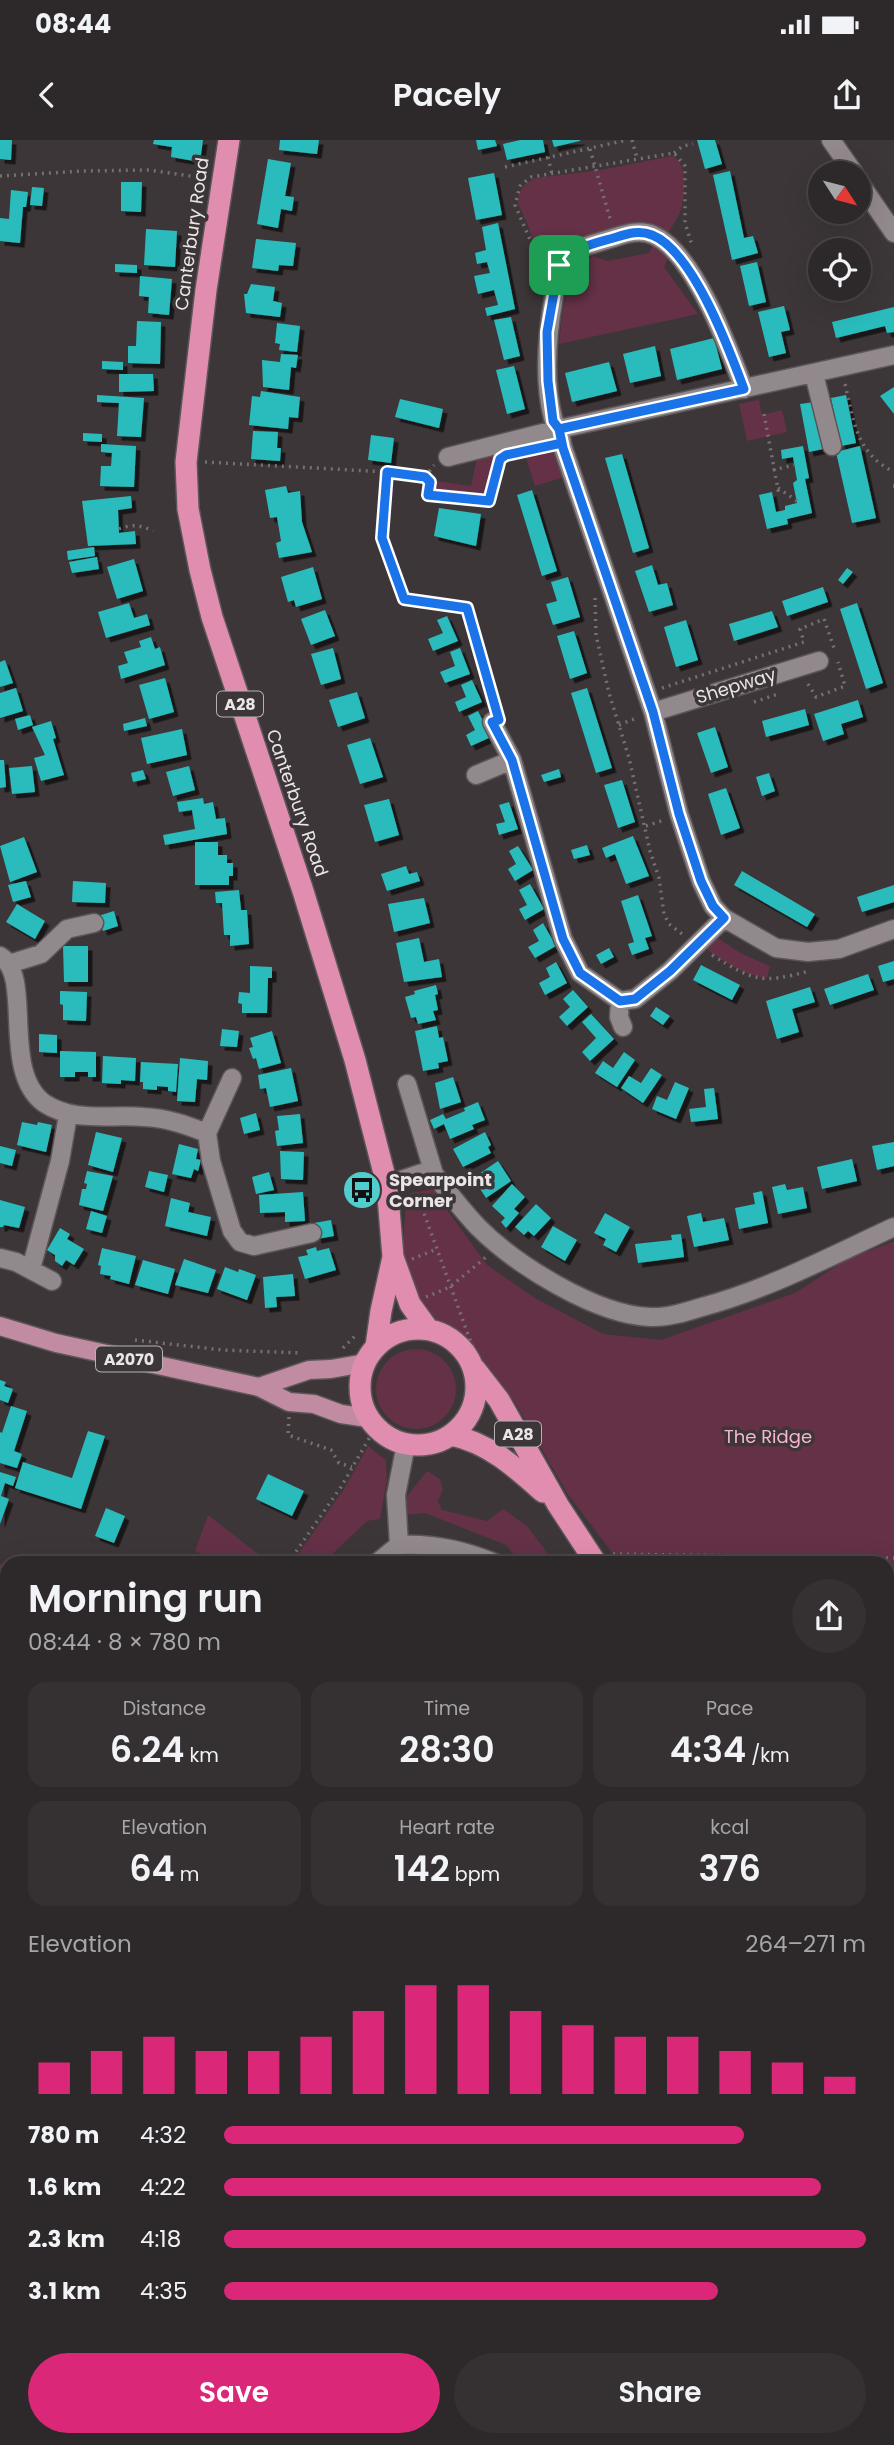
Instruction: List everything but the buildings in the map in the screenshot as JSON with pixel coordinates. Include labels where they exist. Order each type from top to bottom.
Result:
[{"type":"highway","name":"Canterbury Road","points":[[229,140],[206,290],[186,463],[188,509],[212,617],[340,1007],[387,1185],[399,1259],[410,1304],[428,1329]]},
{"type":"highway","name":"Canterbury Road","points":[[371,1354],[381,1311],[399,1259]]},
{"type":"highway","points":[[409,1329],[428,1329],[447,1336],[463,1349],[473,1366],[477,1385],[474,1404],[465,1422],[451,1435],[429,1444],[395,1441],[372,1422],[361,1400],[360,1381],[371,1354],[391,1335],[409,1329]]},
{"type":"highway","name":"A28","points":[[473,1366],[499,1400],[558,1506]]},
{"type":"highway","name":"A28","points":[[451,1435],[470,1439],[488,1448],[519,1470],[558,1506],[600,1556]]},
{"type":"main road","name":"A2070","points":[[0,1326],[56,1343],[259,1387],[289,1402],[314,1404],[372,1422]]},
{"type":"main road","points":[[259,1387],[309,1370],[331,1369],[371,1354]]},
{"type":"street","points":[[831,140],[846,161]]},
{"type":"street","points":[[872,200],[894,233]]},
{"type":"street","points":[[744,389],[705,297],[685,265],[653,235],[636,232],[572,251],[559,265],[547,332],[548,381],[553,421],[559,429],[563,448],[653,712],[679,814],[701,881],[713,906],[724,918],[776,948],[808,952],[839,949],[894,929]]},
{"type":"street","points":[[448,457],[559,429],[894,355]]},
{"type":"street","points":[[814,374],[832,446]]},
{"type":"street","name":"Shepway","points":[[653,712],[819,661]]},
{"type":"street","points":[[492,722],[512,760],[563,939],[580,973],[620,1001],[635,999],[670,971],[724,918]]},
{"type":"street","points":[[475,775],[512,760]]},
{"type":"street","points":[[94,923],[67,929],[41,954],[5,960],[13,975],[18,1065],[25,1084],[43,1103],[68,1115],[170,1119],[207,1133]]},
{"type":"street","points":[[620,1001],[619,1017],[623,1027]]},
{"type":"street","points":[[232,1078],[207,1133],[211,1161],[232,1231],[240,1241],[262,1246],[312,1233]]},
{"type":"street","points":[[408,1084],[434,1174],[479,1228],[499,1246],[564,1290],[622,1312],[651,1317],[681,1313],[756,1291],[894,1227]]},
{"type":"street","points":[[31,1269],[60,1161],[68,1115]]},
{"type":"street","points":[[387,1185],[422,1173],[434,1174]]},
{"type":"street","points":[[0,1258],[31,1269],[52,1281]]},
{"type":"street","points":[[400,1545],[396,1495],[406,1444]]},
{"type":"street","points":[[386,1556],[400,1545],[420,1544],[443,1546],[474,1556]]},
{"type":"path","points":[[505,167],[630,140],[637,159]]},
{"type":"path","points":[[682,140],[683,146]]},
{"type":"path","points":[[559,265],[559,259],[538,258],[515,205],[520,186],[531,177],[674,153],[683,146],[692,144]]},
{"type":"path","points":[[590,148],[616,237]]},
{"type":"path","points":[[674,153],[685,166],[685,223],[696,256],[685,265]]},
{"type":"path","points":[[548,157],[552,174]]},
{"type":"path","points":[[0,176],[149,170],[224,181]]},
{"type":"path","points":[[845,382],[858,439],[873,459],[894,472]]},
{"type":"path","points":[[764,414],[779,495]]},
{"type":"path","points":[[186,463],[387,472],[425,477],[430,482],[428,495],[489,501],[500,459],[506,455]]},
{"type":"path","points":[[773,470],[794,465]]},
{"type":"path","points":[[387,472],[382,538],[404,599],[467,608],[499,720],[492,722]]},
{"type":"path","points":[[778,487],[797,500]]},
{"type":"path","points":[[119,530],[142,526],[153,531]]},
{"type":"path","points":[[410,1176],[450,1287],[499,1246]]},
{"type":"path","points":[[399,1259],[437,1249]]},
{"type":"path","points":[[339,1350],[356,1335],[360,1326]]},
{"type":"path","points":[[126,1339],[223,1350],[313,1353]]},
{"type":"path","points":[[289,1402],[288,1435],[331,1450],[339,1463],[352,1467]]},
{"type":"path","points":[[293,1556],[352,1467],[372,1422]]},
{"type":"green space","points":[[672,156],[683,170],[684,193],[678,217],[667,235],[624,228],[567,245],[554,264],[541,265],[518,204],[519,193],[525,184],[535,178],[601,170]]},
{"type":"green space","points":[[653,245],[669,256],[664,267],[698,314],[559,344],[566,295],[583,263],[593,256],[607,261],[649,253]]},
{"type":"green space","points":[[759,400],[762,415],[782,410],[787,432],[747,441],[739,404]]},
{"type":"green space","points":[[553,446],[564,477],[535,486],[524,452]]},
{"type":"green space","points":[[511,447],[497,463],[489,497],[432,491],[435,481],[471,486],[477,458]]},
{"type":"green space","points":[[716,937],[742,954],[770,966],[767,978],[734,967],[705,948]]},
{"type":"green space","name":"The Ridge","points":[[432,1189],[487,1265],[535,1298],[603,1334],[661,1340],[795,1293],[846,1260],[894,1241],[894,1556],[615,1556],[567,1493],[516,1404],[461,1335],[422,1311],[403,1251],[406,1194]]},
{"type":"green space","points":[[416,1349],[431,1352],[444,1361],[453,1374],[456,1389],[453,1404],[444,1417],[431,1426],[416,1429],[401,1426],[388,1417],[379,1404],[376,1389],[379,1374],[388,1361],[401,1352]]},
{"type":"green space","points":[[368,1446],[386,1460],[387,1480],[380,1519],[367,1521],[330,1556],[297,1556],[344,1489]]},
{"type":"green space","points":[[427,1471],[440,1479],[443,1490],[438,1501],[442,1510],[487,1521],[503,1509],[527,1526],[550,1556],[515,1556],[506,1545],[425,1513],[407,1515],[407,1496]]},
{"type":"green space","points":[[208,1515],[261,1556],[205,1556],[195,1551]]},
{"type":"place","name":"Spearpoint Corner","points":[[362,1190]]},
{"type":"route","points":[[559,265],[547,332],[548,381],[553,421],[559,429],[563,448],[653,712],[679,814],[701,881],[713,906],[724,918],[670,971],[635,999],[620,1001],[580,973],[563,939],[512,760],[492,722],[499,720],[467,608],[404,599],[382,538],[387,472],[425,477],[430,482],[428,495],[489,501],[500,459],[528,449],[562,443],[559,429],[744,389],[705,297],[685,265],[653,235],[636,232],[591,244],[572,251],[559,265]]}]
